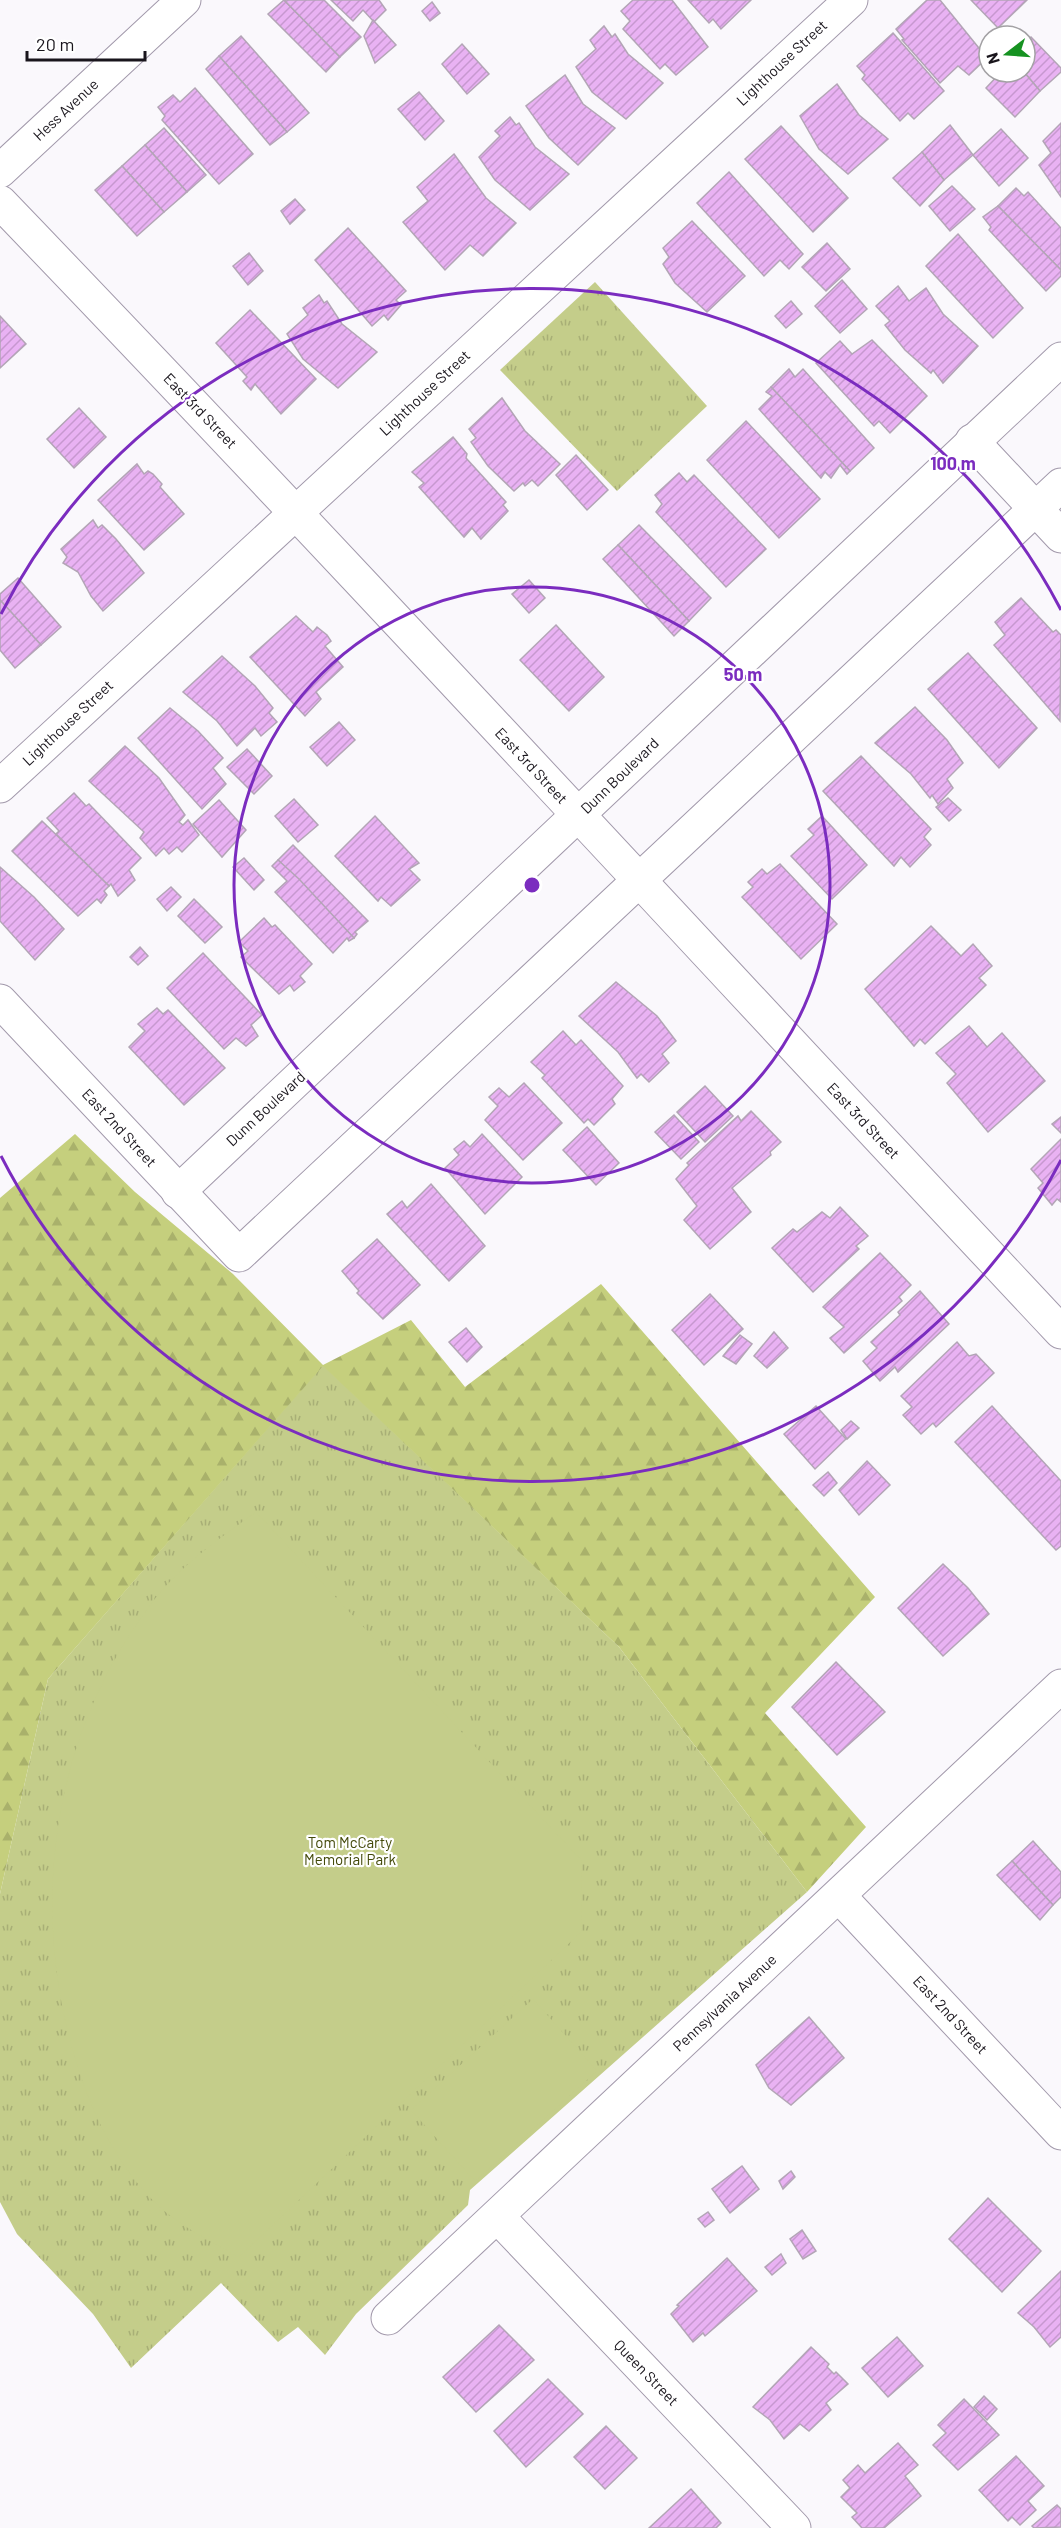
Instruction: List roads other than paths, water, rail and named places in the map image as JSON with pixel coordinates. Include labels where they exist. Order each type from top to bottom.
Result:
[{"type":"street","name":"Hess Avenue","points":[[0,171],[184,0]]},
{"type":"street","name":"Lighthouse Street","points":[[0,786],[851,0]]},
{"type":"street","name":"East 3rd Street","points":[[0,202],[296,512],[578,817],[1061,1332]]},
{"type":"street","name":"Dunn Boulevard","points":[[178,1192],[1061,359]]},
{"type":"street","points":[[972,441],[1061,536]]},
{"type":"street","points":[[638,881],[1061,485]]},
{"type":"street","name":"East 2nd Street","points":[[0,1001],[239,1255],[638,881]]},
{"type":"street","name":"Pennsylvania Avenue","points":[[388,2318],[1061,1686]]},
{"type":"street","name":"East 2nd Street","points":[[839,1896],[1061,2133]]},
{"type":"street","name":"Queen Street","points":[[498,2217],[794,2528]]},
{"type":"park label","name":"Tom McCarty Memorial Park","points":[[350,1852]]}]
